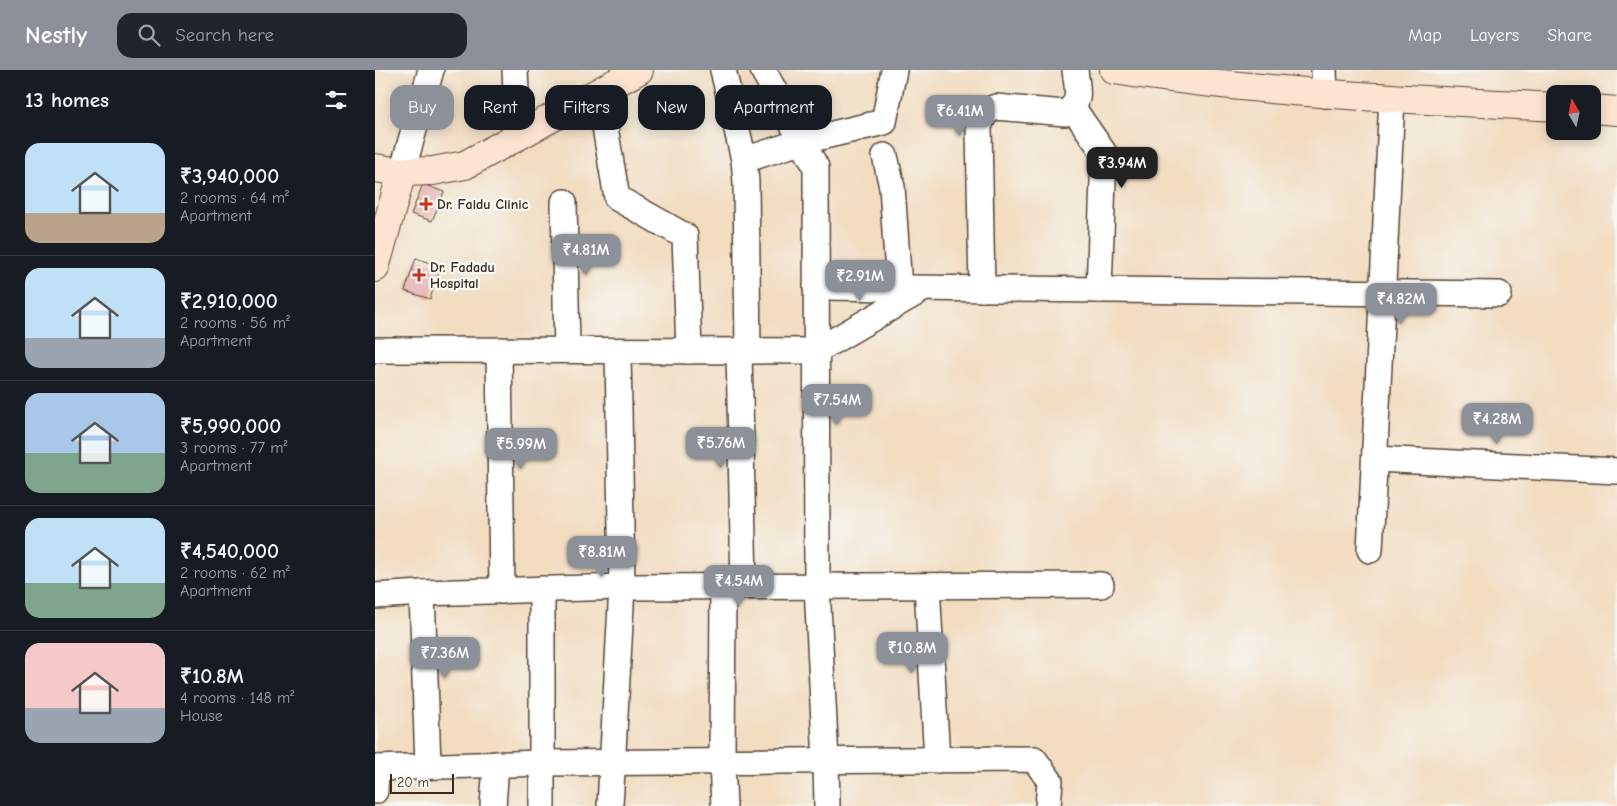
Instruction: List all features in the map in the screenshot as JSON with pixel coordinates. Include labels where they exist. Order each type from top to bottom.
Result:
[{"type":"street","points":[[375,268],[431,70]]},
{"type":"street","points":[[515,70],[518,136]]},
{"type":"street","points":[[612,85],[639,70]]},
{"type":"street","points":[[723,70],[744,160],[746,182],[743,351],[733,587],[722,762],[724,806]]},
{"type":"street","points":[[763,70],[816,167],[817,587],[827,806]]},
{"type":"street","points":[[744,160],[803,141],[884,122],[895,70]]},
{"type":"street","points":[[982,289],[979,126],[983,114],[996,107],[1065,113],[1073,108],[1078,100],[1075,70]]},
{"type":"street","points":[[1114,70],[1165,78],[1324,82],[1392,98],[1546,107]]},
{"type":"street","points":[[1370,550],[1392,98]]},
{"type":"street","points":[[1073,108],[1104,153],[1099,290]]},
{"type":"street","points":[[1601,110],[1617,111]]},
{"type":"street","points":[[375,168],[402,172],[433,171],[465,165],[545,121]]},
{"type":"street","points":[[605,130],[617,198],[685,236],[689,351]]},
{"type":"street","points":[[885,156],[892,187],[899,288]]},
{"type":"street","points":[[564,202],[567,350]]},
{"type":"street","points":[[816,287],[1499,294]]},
{"type":"street","points":[[375,350],[816,351],[924,288]]},
{"type":"street","points":[[499,350],[502,590]]},
{"type":"street","points":[[610,806],[622,587],[618,351]]},
{"type":"street","points":[[1375,459],[1617,471]]},
{"type":"street","points":[[375,596],[422,592],[622,587],[1101,584]]},
{"type":"street","points":[[927,586],[937,760]]},
{"type":"street","points":[[542,589],[543,806]]},
{"type":"street","points":[[422,592],[428,766]]},
{"type":"street","points":[[375,776],[428,766],[496,764],[1034,760],[1050,781],[1048,806]]},
{"type":"street","points":[[493,806],[496,764]]},
{"type":"building","points":[[423,184],[444,192],[432,221],[411,214]]},
{"type":"building","points":[[416,258],[441,267],[430,299],[405,291]]},
{"type":"place","name":"Dr. Faldu Clinic","points":[[426,204]]},
{"type":"place","name":"Dr. Fadadu Hospital","points":[[419,275]]}]
